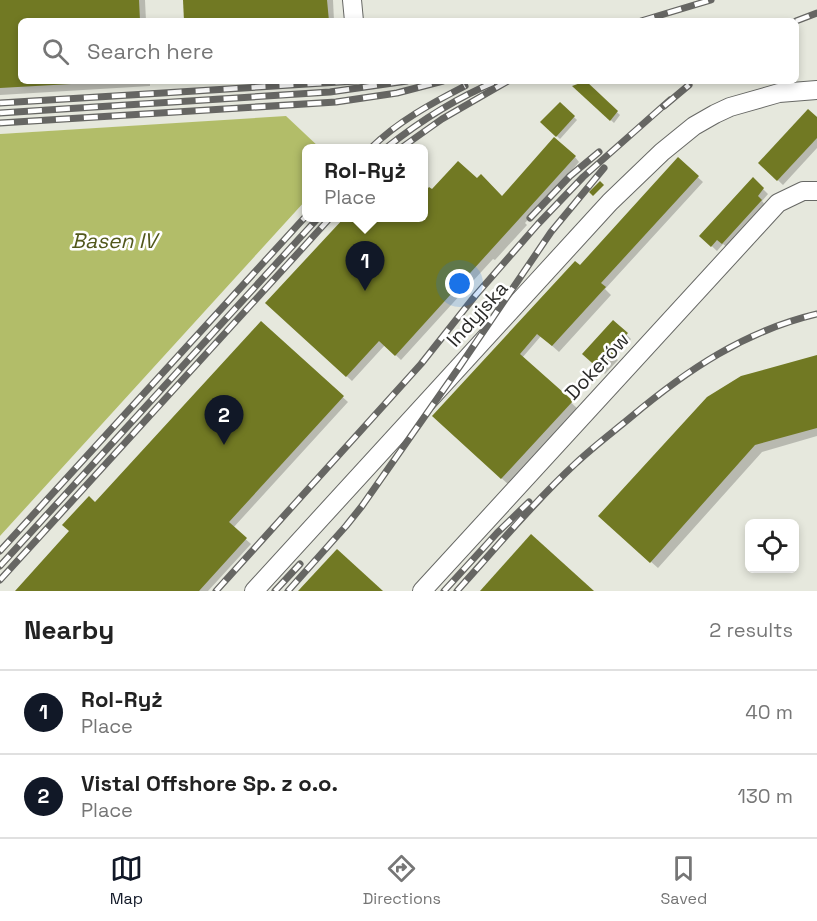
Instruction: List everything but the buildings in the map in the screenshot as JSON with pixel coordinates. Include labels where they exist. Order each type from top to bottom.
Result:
[{"type":"street","points":[[352,0],[354,18]]},
{"type":"street","name":"Indyjska","points":[[254,591],[610,202],[637,176],[694,126],[730,107],[779,93],[817,90]]},
{"type":"street","name":"Indyjska","points":[[758,100],[817,105]]},
{"type":"street","name":"Dokerów","points":[[422,591],[778,203],[802,191],[817,191]]},
{"type":"shaded area","points":[[0,0],[817,0],[817,591],[0,591],[0,536],[302,204],[302,222],[428,222],[428,144],[316,144],[286,117],[0,134]]},
{"type":"water","name":"Basen IV","points":[[286,116],[316,144],[302,144],[302,204],[0,536],[0,134]]},
{"type":"railway","points":[[651,18],[711,0]]},
{"type":"railway","points":[[799,20],[817,13]]},
{"type":"railway","points":[[0,103],[307,84]]},
{"type":"railway","points":[[0,113],[330,92],[386,84]]},
{"type":"railway","points":[[0,123],[336,102],[397,93],[432,84]]},
{"type":"railway","points":[[391,144],[439,111],[491,84]]},
{"type":"railway","points":[[407,144],[442,119],[503,84]]},
{"type":"railway","points":[[664,106],[689,85]]},
{"type":"railway","points":[[375,144],[403,121],[465,86]]},
{"type":"railway","points":[[216,591],[421,364],[475,296],[538,224],[583,177],[670,100]]},
{"type":"railway","points":[[530,218],[570,176],[599,152]]},
{"type":"railway","points":[[288,591],[362,506],[551,232],[604,168]]},
{"type":"railway","points":[[0,551],[302,220]]},
{"type":"railway","points":[[0,566],[314,222]]},
{"type":"railway","points":[[0,580],[326,222]]},
{"type":"railway","points":[[457,591],[559,479],[674,383],[695,368],[741,342],[791,321],[817,314]]},
{"type":"railway","points":[[444,591],[529,502]]},
{"type":"railway","points":[[275,591],[300,564]]},
{"type":"place","name":"Rol-Ryż","points":[[365,291]]},
{"type":"place","name":"Vistal Offshore Sp. z o.o.","points":[[224,445]]}]
